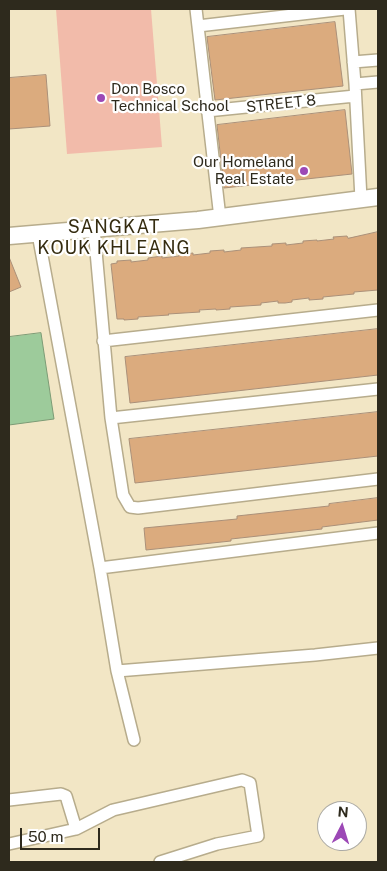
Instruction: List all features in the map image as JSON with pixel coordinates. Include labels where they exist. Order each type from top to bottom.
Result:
[{"type":"main road","points":[[9,236],[220,218],[378,198]]},
{"type":"street","points":[[196,9],[220,218]]},
{"type":"street","points":[[198,26],[347,9],[353,62],[361,199]]},
{"type":"street","points":[[353,62],[378,60]]},
{"type":"street","name":"STREET 8","points":[[207,111],[355,90],[378,82]]},
{"type":"street","points":[[94,229],[111,418],[122,495],[130,507],[138,508],[378,479]]},
{"type":"street","points":[[38,234],[100,568],[117,671],[134,740]]},
{"type":"street","points":[[103,342],[378,310]]},
{"type":"street","points":[[111,418],[378,389]]},
{"type":"street","points":[[100,568],[378,533]]},
{"type":"street","points":[[117,671],[378,648]]},
{"type":"street","points":[[9,844],[76,829],[113,810],[242,780],[250,783],[258,836],[216,844],[160,862]]},
{"type":"street","points":[[9,800],[61,794],[66,796],[76,829]]},
{"type":"shaded area","points":[[56,9],[151,9],[162,147],[67,154]]},
{"type":"shaded area","points":[[41,333],[54,419],[9,425],[9,337]]},
{"type":"building","points":[[335,22],[343,86],[215,100],[207,37]]},
{"type":"building","points":[[46,75],[50,126],[9,129],[9,78]]},
{"type":"building","points":[[345,110],[352,174],[224,188],[217,125]]},
{"type":"building","points":[[378,232],[378,290],[323,297],[323,299],[309,300],[309,298],[292,300],[292,302],[285,303],[278,303],[278,301],[261,303],[261,305],[230,307],[230,309],[199,310],[200,312],[138,317],[138,319],[117,319],[111,264],[117,263],[117,261],[131,260],[131,262],[162,256],[162,258],[179,256],[179,254],[210,253],[210,251],[224,250],[224,252],[241,250],[241,248],[272,246],[272,244],[286,243],[286,245],[303,243],[303,241],[334,239],[333,237],[347,236],[348,238]]},
{"type":"building","points":[[9,257],[21,287],[9,292]]},
{"type":"building","points":[[378,329],[378,375],[130,403],[125,357]]},
{"type":"building","points":[[378,412],[378,456],[135,483],[129,439]]},
{"type":"building","points":[[378,498],[378,520],[322,527],[322,529],[231,539],[231,541],[146,550],[144,528],[237,519],[237,516],[329,506],[329,504]]},
{"type":"place","name":"Don Bosco Technical School","points":[[101,98]]},
{"type":"place","name":"Our Homeland Real Estate","points":[[304,171]]},
{"type":"district","name":"SANGKAT KOUK KHLEANG","points":[[114,237]]}]
